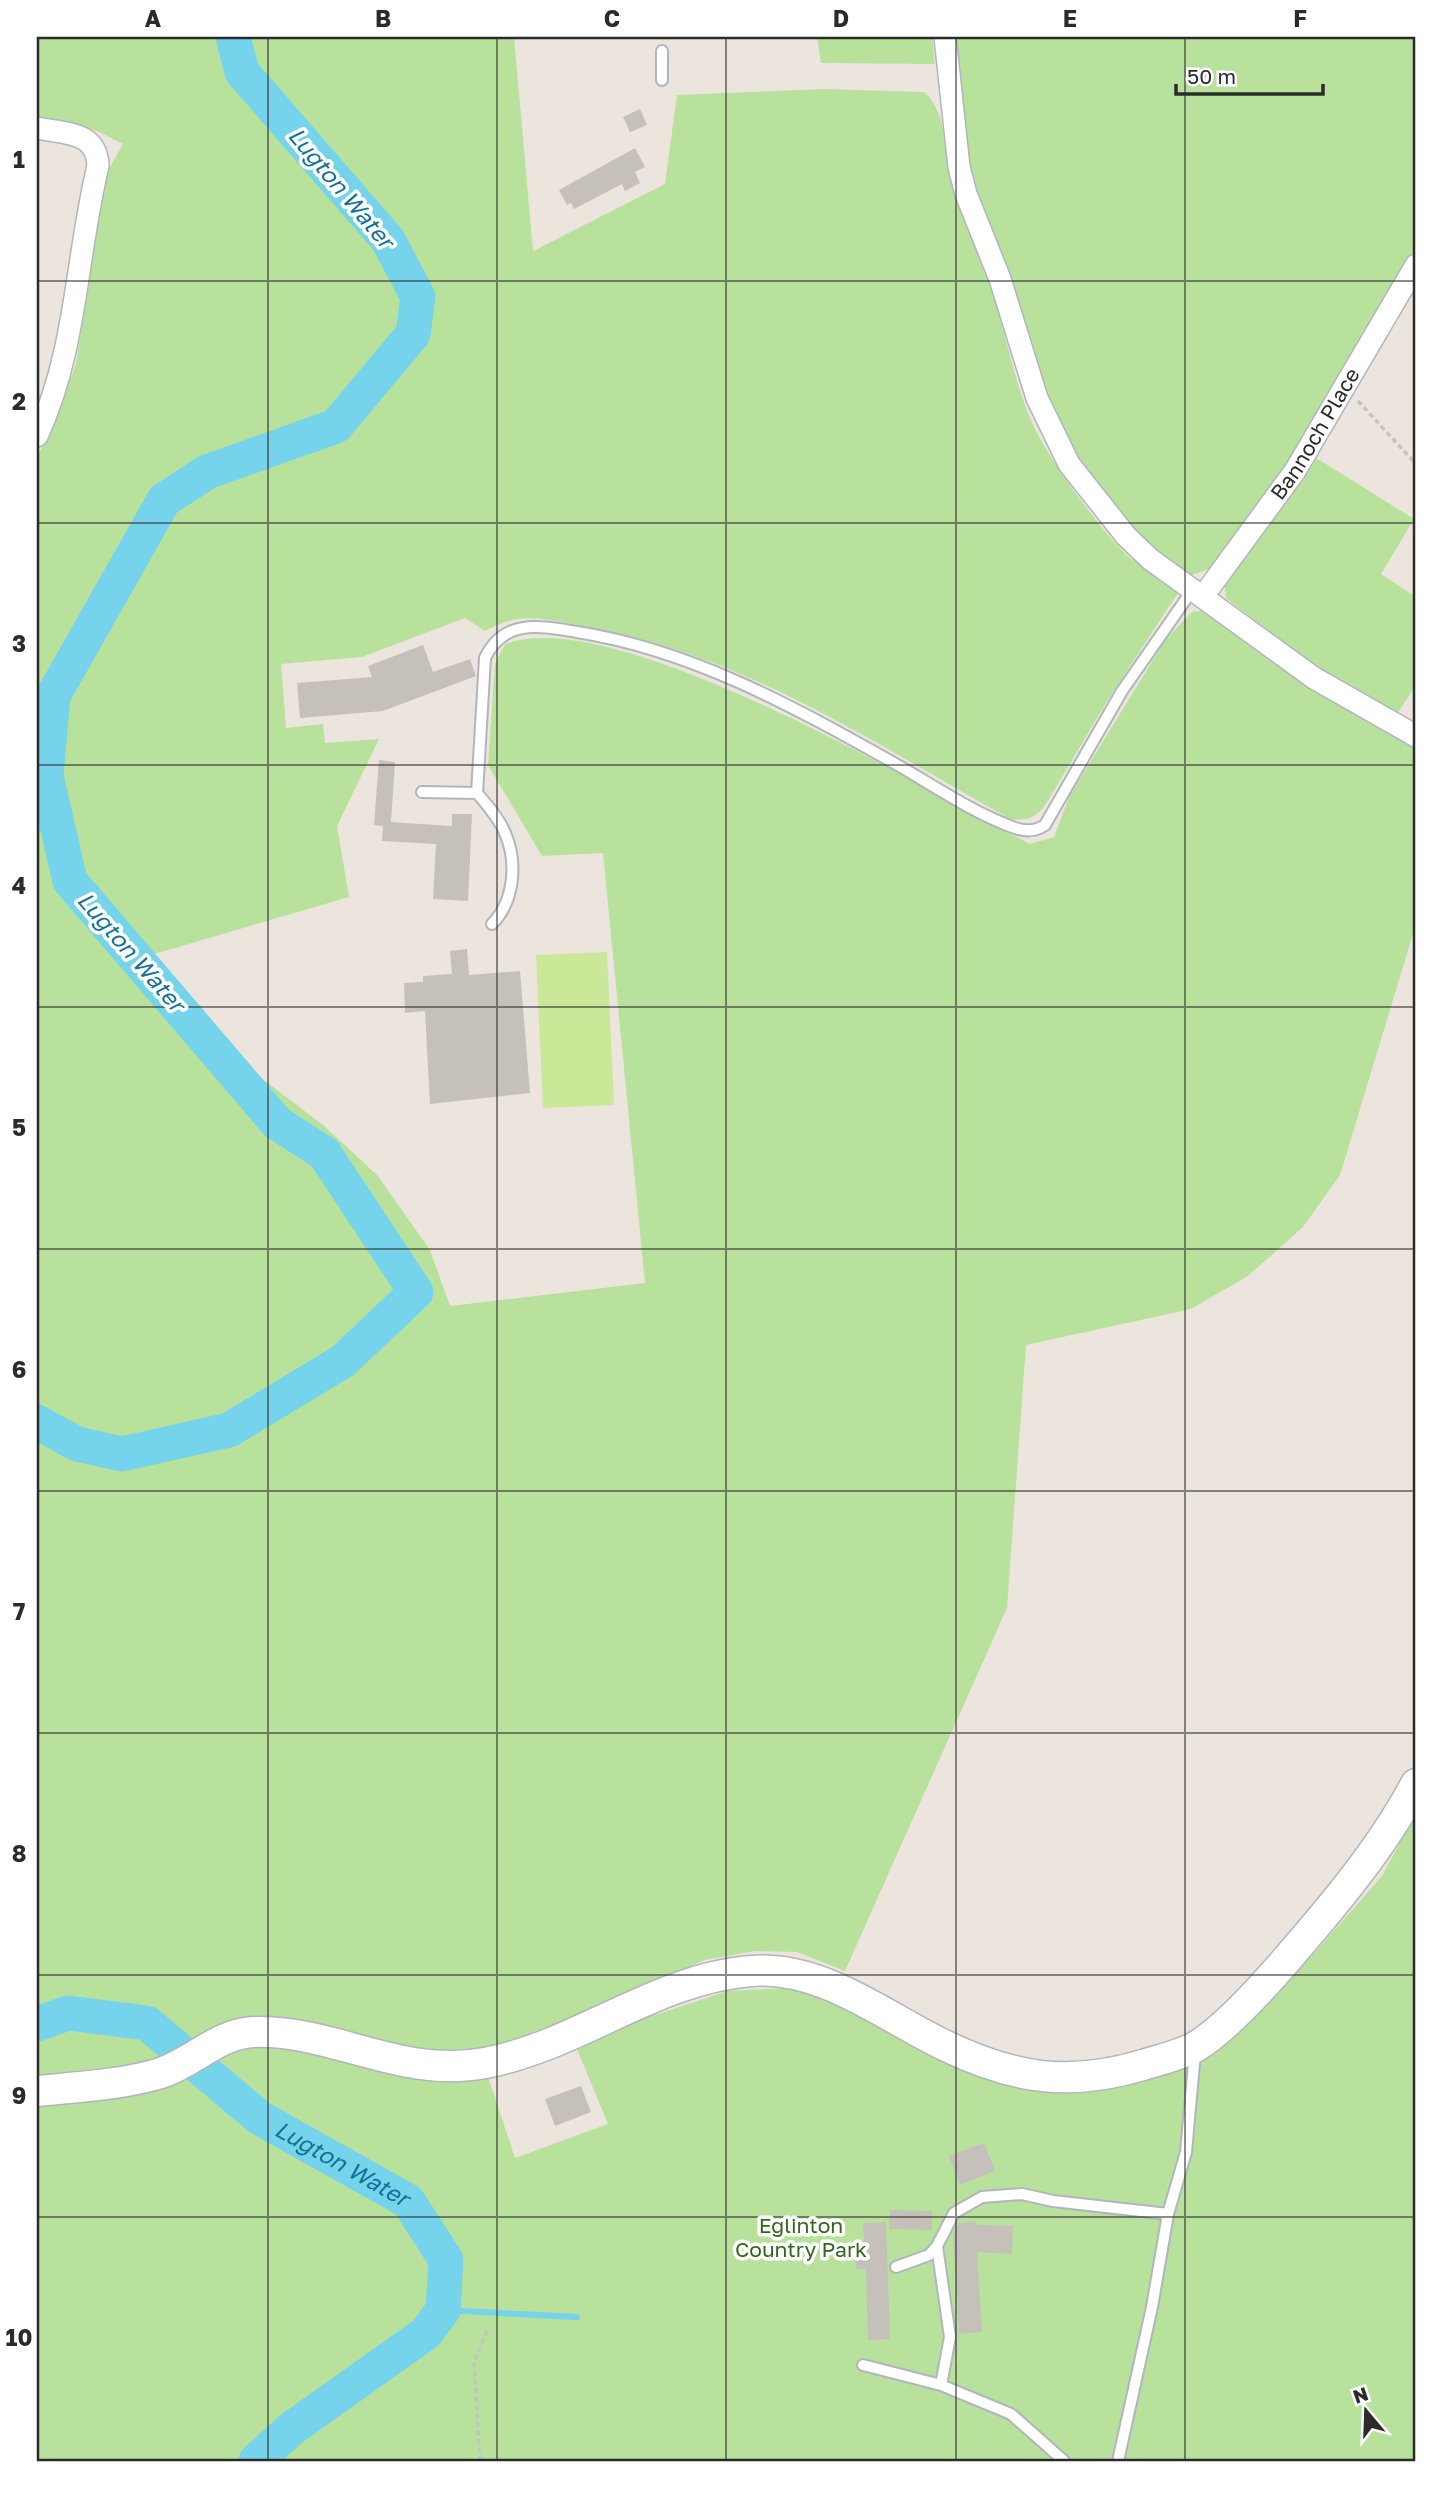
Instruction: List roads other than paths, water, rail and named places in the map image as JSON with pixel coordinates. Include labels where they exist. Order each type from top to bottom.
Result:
[{"type":"main road","points":[[37,2091],[141,2077],[176,2066],[235,2035],[274,2033],[422,2065],[482,2064],[516,2055],[659,1996],[751,1970],[783,1972],[829,1985],[946,2046],[1021,2074],[1077,2079],[1110,2074],[1196,2046],[1262,1986],[1336,1901],[1375,1851],[1416,1784]]},
{"type":"street","points":[[945,37],[959,167],[966,194],[1000,279],[1037,398],[1069,464],[1126,536],[1150,559],[1314,678],[1416,736]]},
{"type":"street","points":[[37,128],[91,142],[97,151],[98,166],[69,340],[49,411],[37,436]]},
{"type":"street","name":"Bannoch Place","points":[[1198,592],[1295,471],[1416,265]]},
{"type":"lane","points":[[662,51],[662,80]]},
{"type":"lane","points":[[492,924],[505,911],[511,896],[510,855],[506,834],[477,793],[485,658],[493,642],[505,633],[544,627],[642,645],[688,660],[761,692],[828,726],[984,814],[1018,829],[1037,830],[1045,825],[1122,691],[1198,592]]},
{"type":"lane","points":[[422,792],[477,793]]},
{"type":"lane","points":[[1118,2461],[1152,2307],[1168,2214],[1186,2152],[1196,2046]]},
{"type":"lane","points":[[896,2267],[929,2255],[937,2246],[954,2213],[982,2197],[1022,2194],[1053,2202],[1168,2214]]},
{"type":"lane","points":[[937,2246],[950,2337],[941,2385]]},
{"type":"lane","points":[[863,2365],[941,2385],[1011,2414],[1063,2461]]},
{"type":"waterway","name":"Lugton Water","points":[[37,1422],[77,1444],[122,1454],[229,1430],[343,1361],[416,1292],[324,1153],[277,1123],[70,881],[46,776],[53,696],[164,500],[207,472],[336,426],[413,334],[418,297],[388,240],[242,72],[233,37]]},
{"type":"waterway","name":"Lugton Water","points":[[37,2024],[68,2013],[147,2023],[260,2118],[408,2201],[446,2260],[443,2310],[426,2333],[291,2429],[256,2461]]},
{"type":"waterway","points":[[443,2310],[577,2317]]},
{"type":"park label","name":"Eglinton Country Park","points":[[801,2238]]}]
